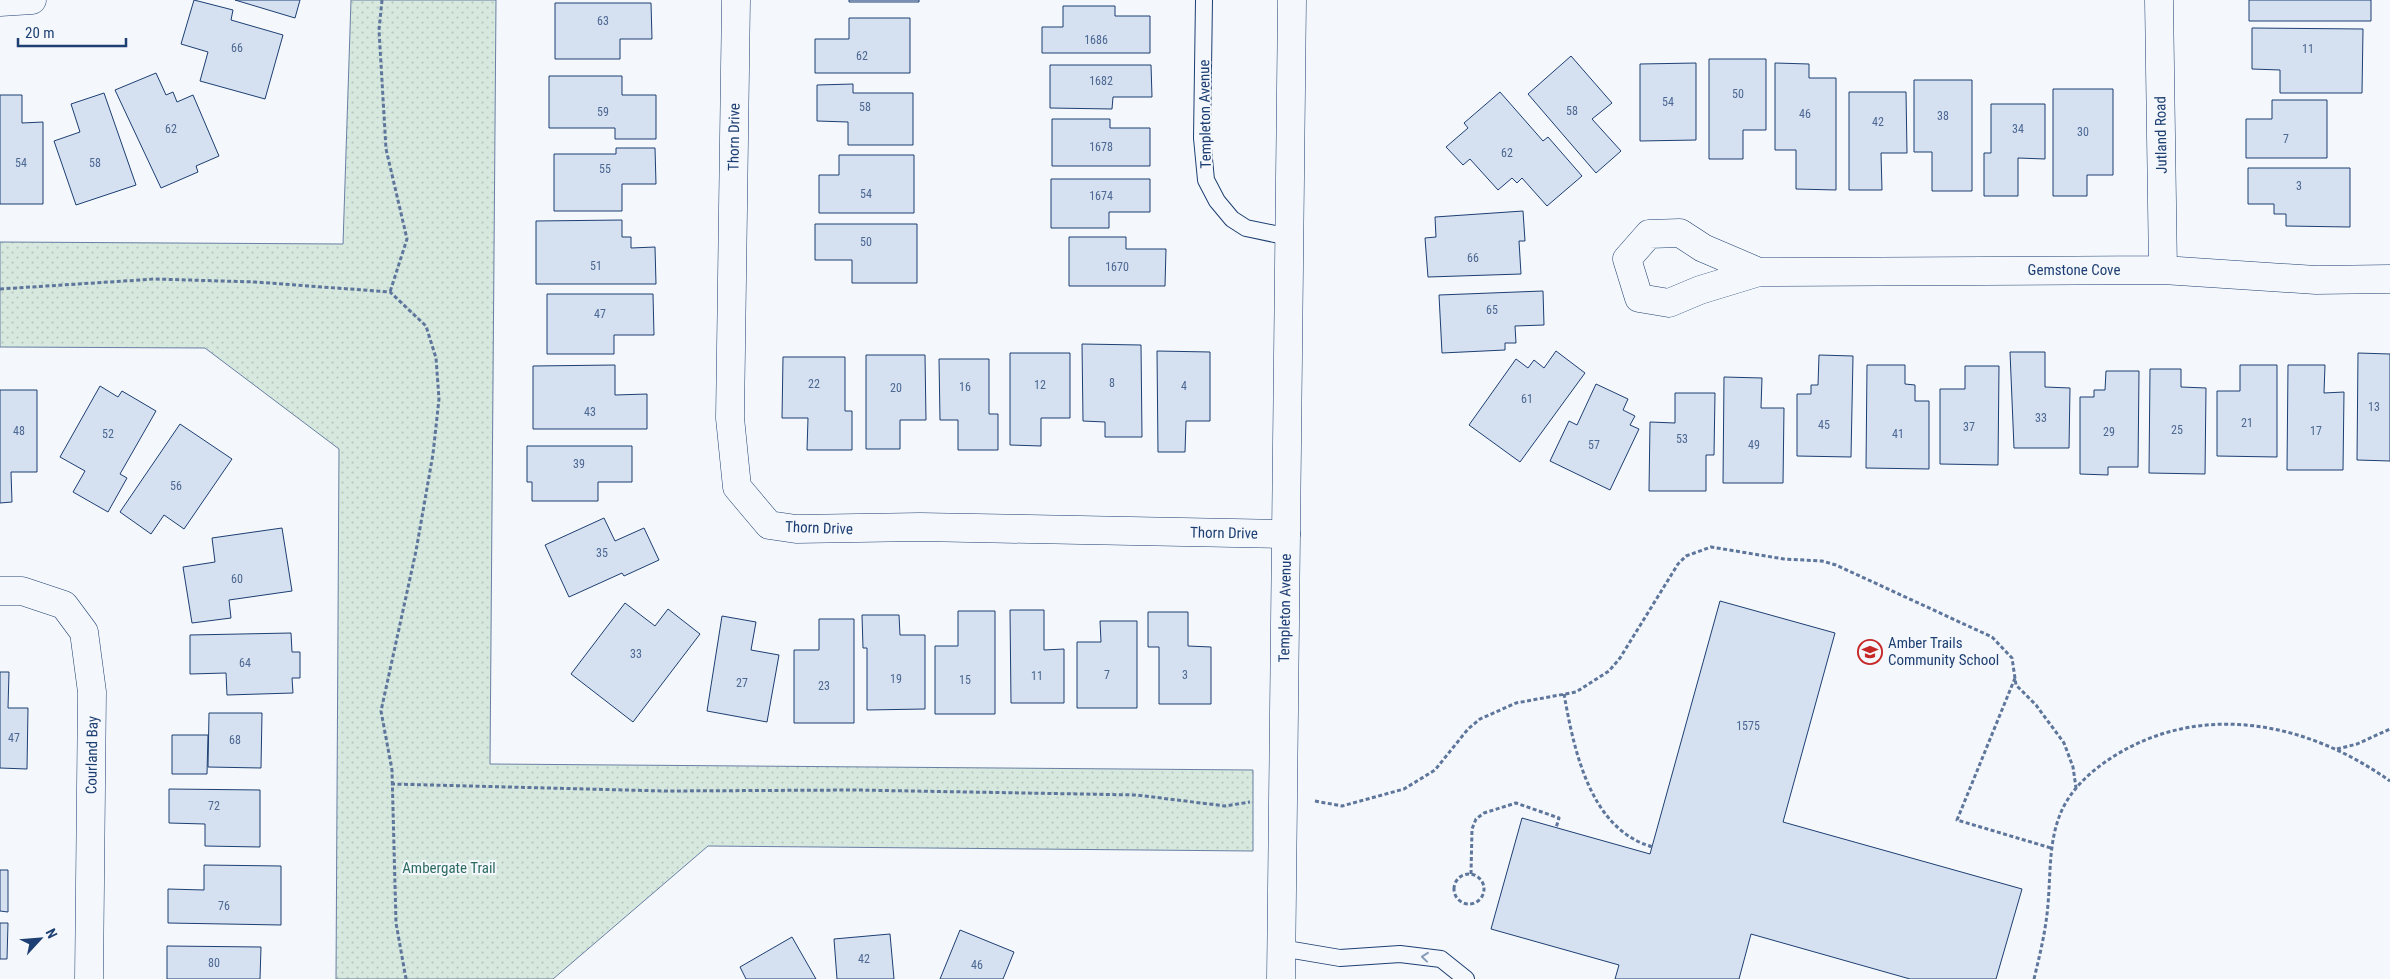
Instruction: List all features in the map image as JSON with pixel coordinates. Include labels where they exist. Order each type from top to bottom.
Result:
[{"type":"street","points":[[0,2],[32,0]]},
{"type":"street","name":"Thorn Drive","points":[[736,0],[730,418],[737,487],[769,525],[796,529],[920,527],[1286,534]]},
{"type":"street","name":"Templeton Avenue","points":[[1281,979],[1292,0]]},
{"type":"street","name":"Jutland Road","points":[[2158,0],[2163,270]]},
{"type":"street","name":"Gemstone Cove","points":[[1758,272],[2163,270],[2316,280],[2390,279]]},
{"type":"street","name":"Courland Bay","points":[[0,591],[22,591],[64,605],[84,632],[92,692],[89,979]]},
{"type":"lane","name":"Templeton Avenue","points":[[1204,0],[1202,138],[1206,180],[1217,201],[1232,219],[1246,228],[1289,237]]},
{"type":"lane","points":[[1281,948],[1340,958],[1400,954],[1441,959],[1466,979]]},
{"type":"path","points":[[382,0],[379,30],[386,149],[407,239],[390,292]]},
{"type":"path","points":[[0,289],[155,279],[255,282],[390,292],[426,326],[436,358],[438,399],[433,454],[416,551],[381,711],[392,770],[396,923],[406,979]]},
{"type":"path","points":[[391,784],[665,791],[856,790],[1137,795],[1225,806],[1283,796],[1342,806],[1404,790],[1435,770],[1468,729],[1480,719],[1516,703],[1576,692],[1609,671],[1632,640],[1678,564],[1686,556],[1710,547],[1784,559],[1822,561],[1849,570],[1860,577],[1992,637],[2012,658],[2016,685],[2036,705],[2064,744],[2073,767],[2076,788]]},
{"type":"path","points":[[2015,678],[1957,820],[2052,848]]},
{"type":"path","points":[[1564,694],[1573,740],[1598,803],[1618,828],[1633,840],[1653,847]]},
{"type":"path","points":[[2034,979],[2047,912],[2052,848],[2064,805],[2076,788],[2095,769],[2115,754],[2159,734],[2212,723],[2241,724],[2301,735],[2337,749],[2370,767],[2390,781]]},
{"type":"path","points":[[2337,749],[2357,744],[2390,729]]},
{"type":"path","points":[[1471,874],[1472,828],[1476,819],[1484,813],[1516,803],[1559,818],[1556,828]]},
{"type":"path","points":[[1471,874],[1480,879],[1484,893],[1478,901],[1469,905],[1456,898],[1454,888],[1455,883],[1461,876],[1471,874]]},
{"type":"green space","name":"Ambergate Trail","points":[[351,0],[496,0],[490,764],[1253,770],[1253,851],[708,846],[553,979],[336,979],[339,449],[205,348],[0,347],[0,242],[343,244]]},
{"type":"building","points":[[194,0],[233,10],[231,20],[283,35],[265,99],[200,81],[208,52],[181,44]]},
{"type":"building","points":[[235,0],[300,0],[295,18]]},
{"type":"building","points":[[849,0],[919,0],[919,2],[849,2]]},
{"type":"building","points":[[2249,0],[2371,0],[2371,21],[2249,21]]},
{"type":"building","points":[[555,3],[651,3],[652,39],[620,39],[620,59],[555,59]]},
{"type":"building","points":[[1063,6],[1115,6],[1115,16],[1150,16],[1150,53],[1042,53],[1042,27],[1063,27]]},
{"type":"building","points":[[849,18],[910,18],[910,73],[815,73],[815,39],[849,39]]},
{"type":"building","points":[[2252,28],[2363,29],[2362,93],[2280,93],[2280,70],[2252,69]]},
{"type":"building","points":[[1571,56],[1612,103],[1592,119],[1621,151],[1596,173],[1528,94]]},
{"type":"building","points":[[1709,59],[1766,59],[1766,130],[1743,130],[1743,159],[1709,159]]},
{"type":"building","points":[[1696,63],[1696,140],[1640,141],[1640,64]]},
{"type":"building","points":[[1775,63],[1809,64],[1809,78],[1836,78],[1836,190],[1796,189],[1796,150],[1775,150]]},
{"type":"building","points":[[1050,65],[1151,65],[1152,97],[1113,97],[1112,109],[1050,108]]},
{"type":"building","points":[[156,73],[166,95],[173,92],[177,102],[193,95],[219,156],[196,166],[198,172],[161,188],[115,90]]},
{"type":"building","points":[[549,76],[622,76],[622,95],[656,95],[656,139],[615,139],[615,128],[549,128]]},
{"type":"building","points":[[1914,80],[1972,80],[1972,191],[1932,191],[1932,152],[1914,152]]},
{"type":"building","points":[[853,84],[853,93],[913,93],[913,145],[848,145],[848,122],[817,121],[817,85]]},
{"type":"building","points":[[2053,89],[2113,89],[2113,175],[2087,175],[2087,196],[2053,196]]},
{"type":"building","points":[[1500,92],[1543,141],[1548,137],[1582,176],[1547,206],[1522,178],[1517,183],[1512,178],[1498,190],[1470,159],[1463,165],[1446,147],[1468,128],[1464,123]]},
{"type":"building","points":[[1849,92],[1906,92],[1907,153],[1881,153],[1882,190],[1849,190]]},
{"type":"building","points":[[104,93],[136,185],[76,205],[54,141],[80,132],[71,104]]},
{"type":"building","points":[[0,95],[22,95],[22,123],[43,122],[43,204],[0,204]]},
{"type":"building","points":[[2272,100],[2327,100],[2327,158],[2246,158],[2246,119],[2272,119]]},
{"type":"building","points":[[1991,104],[2045,104],[2045,159],[2018,158],[2018,196],[1984,196],[1984,153],[1991,153]]},
{"type":"building","points":[[1052,119],[1110,119],[1110,128],[1150,128],[1150,166],[1052,166]]},
{"type":"building","points":[[616,148],[655,148],[656,184],[622,184],[622,211],[554,211],[554,154],[616,154]]},
{"type":"building","points":[[839,155],[914,155],[914,213],[819,213],[819,175],[839,175]]},
{"type":"building","points":[[2248,168],[2350,168],[2350,227],[2286,226],[2286,214],[2274,214],[2274,204],[2248,204]]},
{"type":"building","points":[[1051,179],[1150,179],[1150,212],[1109,212],[1109,228],[1051,228]]},
{"type":"building","points":[[1523,211],[1525,241],[1519,241],[1521,274],[1428,277],[1425,238],[1436,237],[1435,217]]},
{"type":"building","points":[[622,220],[622,237],[631,237],[631,248],[655,247],[656,284],[536,284],[536,221]]},
{"type":"building","points":[[815,224],[917,224],[917,283],[852,283],[852,260],[815,260]]},
{"type":"building","points":[[1069,237],[1126,237],[1126,249],[1166,249],[1165,286],[1069,286]]},
{"type":"building","points":[[1543,291],[1544,325],[1515,326],[1516,343],[1505,343],[1505,350],[1442,353],[1439,295]]},
{"type":"building","points":[[547,294],[653,294],[654,335],[614,335],[614,354],[547,354]]},
{"type":"building","points":[[1082,344],[1141,345],[1142,437],[1105,437],[1105,422],[1083,421]]},
{"type":"building","points":[[1157,351],[1210,352],[1210,421],[1186,421],[1185,452],[1158,452]]},
{"type":"building","points":[[1556,351],[1585,373],[1520,462],[1469,425],[1516,359],[1528,368],[1534,360],[1544,368]]},
{"type":"building","points":[[2010,352],[2045,352],[2045,387],[2070,388],[2069,448],[2014,448]]},
{"type":"building","points":[[1010,353],[1070,353],[1070,418],[1041,418],[1041,446],[1010,445]]},
{"type":"building","points":[[2358,353],[2390,354],[2390,461],[2357,460]]},
{"type":"building","points":[[866,355],[925,355],[926,420],[900,420],[900,449],[866,449]]},
{"type":"building","points":[[1819,355],[1853,356],[1851,457],[1797,456],[1797,394],[1811,394],[1811,385],[1818,385]]},
{"type":"building","points":[[783,357],[845,357],[845,411],[852,411],[852,450],[807,450],[808,418],[782,418]]},
{"type":"building","points":[[939,359],[989,359],[989,414],[998,414],[998,450],[958,450],[958,420],[940,420]]},
{"type":"building","points":[[615,365],[615,395],[647,394],[647,429],[533,429],[533,366]]},
{"type":"building","points":[[1867,365],[1905,365],[1905,384],[1915,385],[1915,401],[1929,401],[1929,469],[1866,468]]},
{"type":"building","points":[[2240,365],[2277,365],[2277,457],[2217,456],[2217,391],[2240,391]]},
{"type":"building","points":[[2288,365],[2325,365],[2324,393],[2344,392],[2343,470],[2287,470]]},
{"type":"building","points":[[1965,366],[1999,366],[1998,465],[1940,464],[1940,389],[1965,389]]},
{"type":"building","points":[[2150,369],[2181,369],[2181,387],[2206,388],[2205,474],[2149,473]]},
{"type":"building","points":[[2106,371],[2139,371],[2138,467],[2108,467],[2108,475],[2080,474],[2080,397],[2094,397],[2094,390],[2105,390]]},
{"type":"building","points":[[1724,377],[1762,378],[1761,408],[1784,408],[1783,483],[1723,483]]},
{"type":"building","points":[[1596,384],[1628,399],[1623,410],[1635,416],[1630,425],[1639,429],[1610,490],[1550,461],[1569,421],[1577,425]]},
{"type":"building","points":[[100,386],[118,397],[122,391],[156,411],[120,474],[127,478],[108,512],[73,492],[85,471],[60,457]]},
{"type":"building","points":[[0,390],[37,390],[37,472],[11,472],[12,502],[0,503]]},
{"type":"building","points":[[1675,393],[1715,393],[1714,455],[1706,455],[1706,491],[1649,491],[1650,422],[1675,423]]},
{"type":"building","points":[[180,424],[232,459],[184,529],[164,515],[151,534],[120,512]]},
{"type":"building","points":[[527,446],[632,446],[632,482],[598,482],[598,501],[532,501],[532,482],[527,482]]},
{"type":"building","points":[[604,518],[615,541],[644,528],[659,560],[624,576],[622,573],[569,597],[545,545]]},
{"type":"building","points":[[282,528],[292,591],[229,600],[231,618],[192,623],[183,567],[215,562],[212,538]]},
{"type":"building","points":[[1720,601],[1835,633],[1783,822],[2022,889],[1996,979],[1910,979],[1751,934],[1739,979],[1615,979],[1619,965],[1491,929],[1522,818],[1650,854]]},
{"type":"building","points":[[625,603],[655,626],[668,609],[700,634],[633,722],[571,674]]},
{"type":"building","points":[[1010,610],[1044,610],[1044,650],[1064,649],[1064,703],[1011,703]]},
{"type":"building","points":[[958,611],[995,611],[995,714],[935,714],[935,646],[958,646]]},
{"type":"building","points":[[1148,612],[1188,612],[1188,646],[1211,647],[1211,704],[1159,704],[1159,647],[1148,647]]},
{"type":"building","points":[[862,615],[899,615],[900,635],[925,635],[925,709],[867,710],[867,648],[863,648]]},
{"type":"building","points":[[722,616],[756,622],[751,650],[779,655],[767,722],[707,711]]},
{"type":"building","points":[[819,619],[854,619],[854,723],[794,723],[794,650],[819,650]]},
{"type":"building","points":[[1100,621],[1137,621],[1137,708],[1077,708],[1077,642],[1101,642]]},
{"type":"building","points":[[291,633],[292,652],[300,652],[300,678],[292,678],[293,693],[227,695],[226,673],[190,674],[190,635]]},
{"type":"building","points":[[0,672],[9,672],[8,708],[28,708],[27,769],[0,768]]},
{"type":"building","points":[[209,713],[262,713],[261,768],[208,767]]},
{"type":"building","points":[[172,735],[208,735],[207,774],[172,774]]},
{"type":"building","points":[[169,789],[260,790],[260,847],[205,846],[205,824],[169,823]]},
{"type":"building","points":[[204,865],[281,866],[281,925],[168,923],[168,889],[204,890]]},
{"type":"building","points":[[0,870],[8,870],[8,912],[0,911]]},
{"type":"building","points":[[0,923],[8,923],[7,959],[0,959]]},
{"type":"building","points":[[960,930],[1014,952],[1003,979],[940,979]]},
{"type":"building","points":[[890,934],[894,979],[837,979],[834,939]]},
{"type":"building","points":[[792,937],[816,979],[746,979],[740,967]]},
{"type":"building","points":[[167,946],[261,947],[260,979],[167,979]]},
{"type":"place","name":"Amber Trails Community School","points":[[1870,652]]}]
